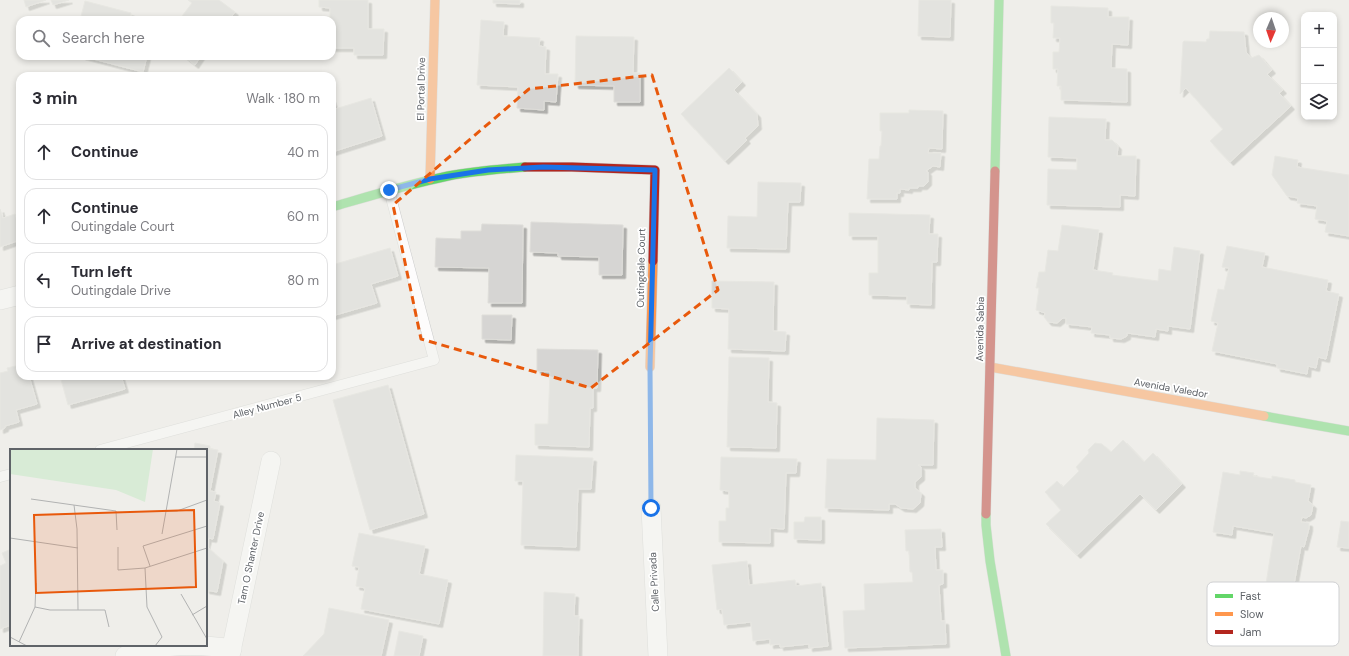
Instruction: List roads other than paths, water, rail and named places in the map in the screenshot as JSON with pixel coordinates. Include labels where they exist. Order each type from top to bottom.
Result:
[{"type":"street","name":"El Portal Drive","points":[[430,179],[434,0]]},
{"type":"street","name":"Avenida Sabia","points":[[999,0],[986,525],[990,561],[1006,656]]},
{"type":"street","name":"Outingdale Court","points":[[430,179],[488,170],[543,167],[655,170],[650,367]]},
{"type":"street","points":[[336,206],[430,179]]},
{"type":"street","points":[[0,300],[16,296]]},
{"type":"street","name":"Avenida Valedor","points":[[990,367],[1349,432]]},
{"type":"street","name":"Tam O Shanter Drive","points":[[231,653],[271,461]]},
{"type":"street","name":"Calle Privada","points":[[651,508],[658,656]]},
{"type":"street","points":[[125,656],[141,651],[170,646]]},
{"type":"street","points":[[207,646],[231,653]]},
{"type":"lane","name":"Alley Number 5","points":[[104,449],[434,360],[389,190]]},
{"type":"lane","points":[[0,477],[10,474]]}]
